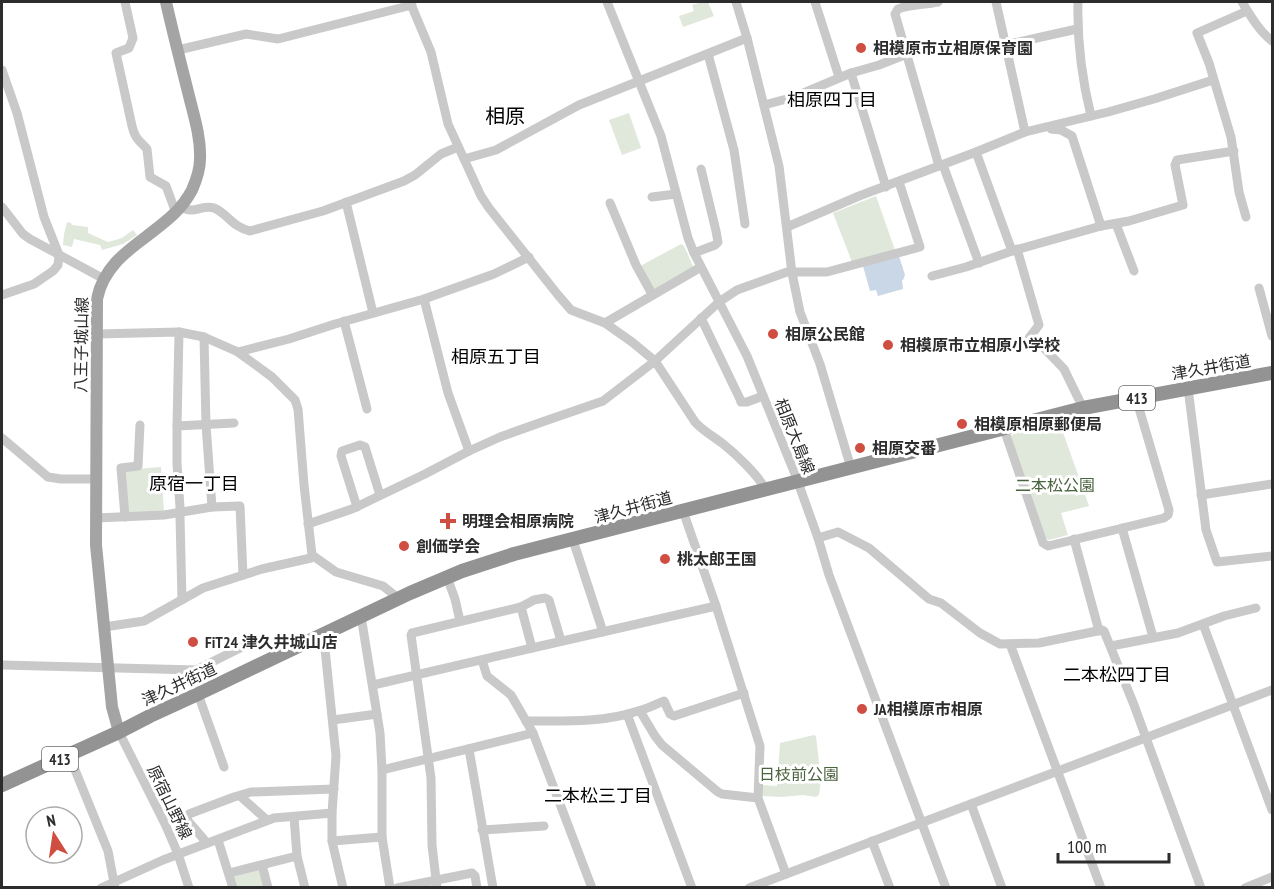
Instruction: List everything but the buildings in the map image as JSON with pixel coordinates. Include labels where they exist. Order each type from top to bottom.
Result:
[{"type":"highway","name":"津久井街道","points":[[2,785],[119,732],[398,598],[447,577],[499,559],[1083,408],[1272,373]]},
{"type":"main road","name":"八王子城山線","points":[[119,732],[112,708],[107,668],[96,545],[98,299],[99,288],[119,258],[179,210],[196,180],[200,155],[196,124],[166,2]]},
{"type":"street","points":[[125,2],[133,38],[129,48],[116,53],[132,126],[135,137],[147,149],[150,177],[166,186],[179,210],[189,211],[209,207],[238,227],[250,231],[308,216],[404,181],[441,154],[458,147]]},
{"type":"street","name":"相原大島線","points":[[607,2],[664,145],[685,229],[694,254],[747,356],[763,396],[818,538],[829,575],[946,888]]},
{"type":"street","points":[[736,2],[779,166],[792,273],[800,312],[820,364],[851,468]]},
{"type":"street","points":[[815,2],[839,77]]},
{"type":"street","points":[[938,2],[904,7],[896,12],[941,165],[979,263]]},
{"type":"street","points":[[996,2],[1025,132]]},
{"type":"street","points":[[1078,2],[1077,29],[1091,116]]},
{"type":"street","points":[[1242,2],[1265,35],[1272,41]]},
{"type":"street","points":[[178,50],[246,34],[278,39],[411,3],[431,52],[444,111],[481,196],[571,310],[605,323],[655,361],[695,422],[702,430],[724,445],[762,482],[766,490]]},
{"type":"street","points":[[1246,217],[1224,111],[1197,33],[1247,11]]},
{"type":"street","points":[[1005,45],[1077,29]]},
{"type":"street","points":[[464,159],[496,150],[579,105],[747,38]]},
{"type":"street","points":[[708,54],[734,150],[745,224]]},
{"type":"street","points":[[764,105],[794,97],[839,77],[907,54]]},
{"type":"street","points":[[2,70],[17,113],[44,217],[59,255],[58,265],[53,271],[34,284],[2,295]]},
{"type":"street","points":[[851,73],[886,187]]},
{"type":"street","points":[[787,227],[859,196],[1025,132],[1154,99],[1213,80]]},
{"type":"street","points":[[1040,129],[1058,129],[1072,136],[1101,226]]},
{"type":"street","points":[[932,276],[979,263],[1014,250],[1183,205],[1175,165],[1177,160],[1233,151]]},
{"type":"street","points":[[976,152],[1014,250],[1039,324],[1029,338],[1040,344],[1064,369],[1083,408]]},
{"type":"street","points":[[694,254],[718,242],[701,169]]},
{"type":"street","points":[[308,524],[357,507],[469,451],[533,425],[603,401],[655,361],[701,318],[736,290],[779,274],[827,272],[920,247],[899,182]]},
{"type":"street","points":[[652,197],[676,194]]},
{"type":"street","points":[[346,202],[373,313]]},
{"type":"street","points":[[610,203],[636,265],[652,294]]},
{"type":"street","points":[[2,207],[23,234],[104,279]]},
{"type":"street","points":[[1116,224],[1134,271]]},
{"type":"street","points":[[238,352],[424,298],[494,274],[529,257]]},
{"type":"street","points":[[605,323],[701,267]]},
{"type":"street","points":[[1259,288],[1272,336]]},
{"type":"street","points":[[424,298],[448,393],[469,451]]},
{"type":"street","points":[[701,318],[741,402],[763,396]]},
{"type":"street","points":[[344,321],[367,409]]},
{"type":"street","points":[[97,334],[179,332],[204,337],[238,352],[272,377],[295,400],[298,409],[312,555],[336,572],[374,582],[398,598]]},
{"type":"street","points":[[179,332],[177,464],[182,600]]},
{"type":"street","points":[[204,337],[206,425],[212,507]]},
{"type":"street","points":[[1188,388],[1206,530],[1217,562],[1272,555]]},
{"type":"street","points":[[1004,429],[1042,543],[1047,546],[1167,516],[1169,512],[1136,398]]},
{"type":"street","points":[[177,426],[234,423]]},
{"type":"street","points":[[125,517],[121,468],[138,466],[140,426]]},
{"type":"street","points":[[2,438],[48,477],[96,479]]},
{"type":"street","points":[[357,507],[341,456],[342,451],[360,446],[365,447],[380,495]]},
{"type":"street","points":[[1201,495],[1272,484]]},
{"type":"street","points":[[96,518],[164,515],[212,507],[240,506],[243,575]]},
{"type":"street","points":[[683,511],[760,746],[758,798],[786,874]]},
{"type":"street","points":[[1122,528],[1153,637]]},
{"type":"street","points":[[818,538],[838,532],[861,543],[929,599],[942,603],[980,633],[1000,644],[1039,643],[1099,630],[1104,631],[1201,888]]},
{"type":"street","points":[[1074,539],[1099,630]]},
{"type":"street","points":[[573,540],[603,632]]},
{"type":"street","points":[[104,627],[144,621],[203,588],[262,569],[311,558],[312,555]]},
{"type":"street","points":[[447,577],[460,621]]},
{"type":"street","points":[[437,884],[432,845],[431,788],[410,639],[412,633],[522,607],[540,598],[545,598],[549,600],[561,641]]},
{"type":"street","points":[[373,686],[716,606]]},
{"type":"street","points":[[522,607],[532,648]]},
{"type":"street","points":[[1111,646],[1178,633],[1224,616],[1256,608]]},
{"type":"street","points":[[361,616],[381,744],[382,837],[390,888]]},
{"type":"street","points":[[1203,624],[1272,810]]},
{"type":"street","points":[[322,634],[336,756],[332,841],[343,888]]},
{"type":"street","points":[[1010,644],[1101,888]]},
{"type":"street","points":[[2,665],[196,669],[242,647]]},
{"type":"street","points":[[482,660],[487,676],[512,695],[533,733],[592,888]]},
{"type":"street","points":[[748,888],[1272,690]]},
{"type":"street","points":[[526,721],[597,720],[640,711],[664,700],[670,714],[674,716],[744,693]]},
{"type":"street","points":[[198,694],[224,767]]},
{"type":"street","points":[[640,711],[663,745],[718,792],[758,798]]},
{"type":"street","points":[[333,720],[377,714]]},
{"type":"street","points":[[627,714],[692,888]]},
{"type":"street","name":"原宿山野線","points":[[119,732],[166,826],[189,888]]},
{"type":"street","points":[[382,770],[533,733]]},
{"type":"street","points":[[469,748],[493,888]]},
{"type":"street","points":[[69,755],[108,851],[114,885]]},
{"type":"street","points":[[207,843],[188,821],[188,816],[251,792],[334,789]]},
{"type":"street","points":[[240,796],[267,820]]},
{"type":"street","points":[[971,804],[1002,888]]},
{"type":"street","points":[[101,888],[114,885],[178,854],[267,820],[332,813]]},
{"type":"street","points":[[294,817],[297,856],[305,888]]},
{"type":"street","points":[[482,830],[544,826]]},
{"type":"street","points":[[332,841],[382,837]]},
{"type":"street","points":[[218,840],[232,888]]},
{"type":"street","points":[[872,841],[890,888]]},
{"type":"street","points":[[229,873],[297,856]]},
{"type":"street","points":[[262,865],[268,888]]},
{"type":"street","points":[[397,888],[437,884],[472,873],[475,876],[477,888]]},
{"type":"street","points":[[1245,888],[1272,877]]},
{"type":"green space","points":[[708,2],[714,16],[683,27],[679,16],[694,11],[692,5]]},
{"type":"green space","points":[[629,113],[641,148],[622,155],[609,120]]},
{"type":"green space","points":[[876,196],[895,250],[852,262],[833,213]]},
{"type":"green space","points":[[67,222],[88,227],[88,233],[108,242],[122,238],[133,230],[137,235],[123,244],[102,250],[100,245],[74,239],[72,247],[63,245]]},
{"type":"green space","points":[[681,244],[693,266],[692,270],[656,289],[652,288],[642,265]]},
{"type":"green space","name":"二本松公園","points":[[1059,421],[1089,506],[1061,513],[1068,535],[1049,540],[1046,539],[1011,436],[1014,433]]},
{"type":"green space","points":[[161,467],[164,512],[128,514],[124,470]]},
{"type":"green space","name":"日枝前公園","points":[[816,736],[821,780],[819,795],[816,797],[762,796],[762,785],[777,786],[780,743]]},
{"type":"green space","points":[[262,865],[268,887],[233,887],[229,873]]},
{"type":"water","points":[[899,256],[905,275],[902,280],[903,289],[878,296],[876,290],[870,291],[863,266]]},
{"type":"place","name":"相模原市立相原保育園","points":[[861,48]]},
{"type":"place","name":"相原公民館","points":[[773,334]]},
{"type":"place","name":"相模原市立相原小学校","points":[[888,345]]},
{"type":"place","name":"相模原相原郵便局","points":[[962,424]]},
{"type":"place","name":"相原交番","points":[[860,448]]},
{"type":"place","name":"明理会相原病院","points":[[448,521]]},
{"type":"place","name":"創価学会","points":[[404,546]]},
{"type":"place","name":"桃太郎王国","points":[[665,559]]},
{"type":"place","name":"FiT24 津久井城山店","points":[[193,642]]},
{"type":"place","name":"JA相模原市相原","points":[[862,709]]},
{"type":"district","name":"相原四丁目","points":[[832,99]]},
{"type":"district","name":"相原","points":[[505,116]]},
{"type":"district","name":"相原五丁目","points":[[496,356]]},
{"type":"district","name":"原宿一丁目","points":[[194,483]]},
{"type":"district","name":"二本松四丁目","points":[[1117,674]]},
{"type":"district","name":"二本松三丁目","points":[[598,795]]}]
